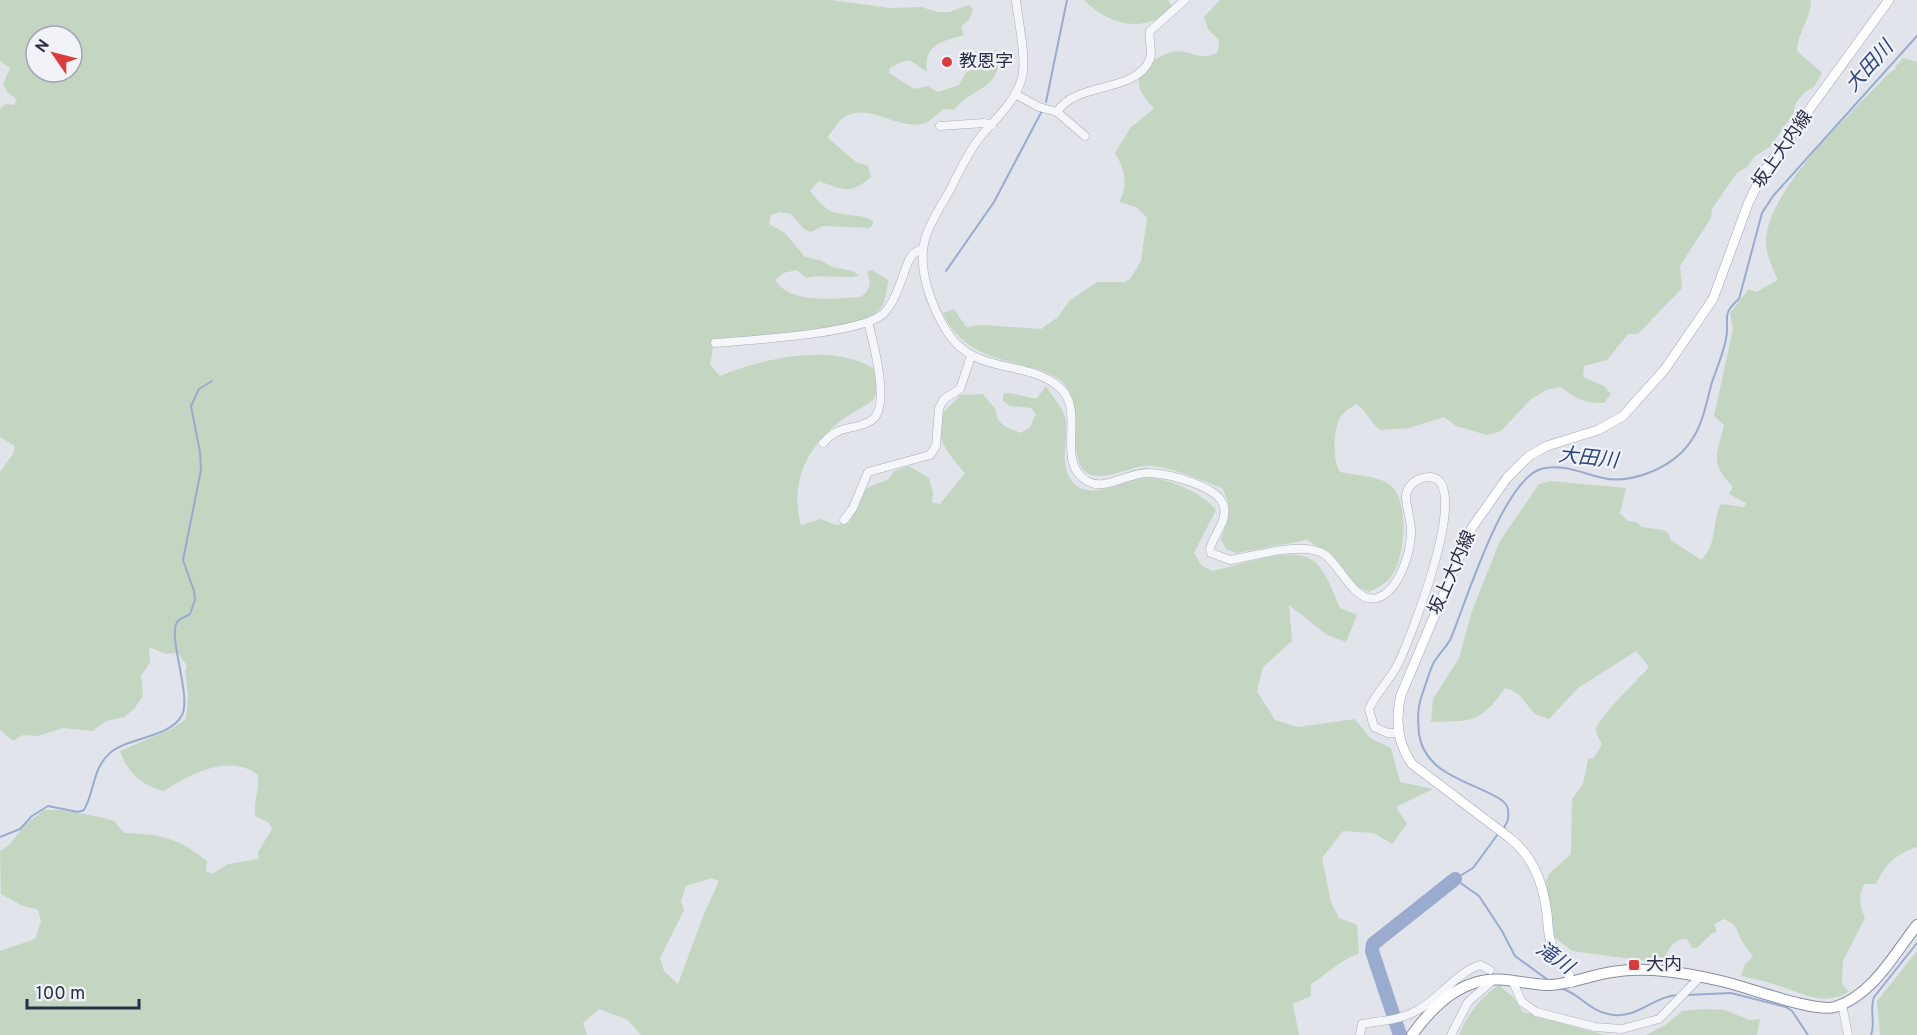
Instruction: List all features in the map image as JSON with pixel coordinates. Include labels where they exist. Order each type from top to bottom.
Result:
[{"type":"highway","points":[[1412,1035],[1424,1019],[1451,996],[1491,974],[1531,983],[1566,983],[1629,970],[1701,977],[1830,1008],[1842,1004],[1872,984],[1917,925]]},
{"type":"main road","name":"坂上大内線","points":[[1566,983],[1566,964],[1551,943],[1538,874],[1523,850],[1418,770],[1403,750],[1398,733],[1397,715],[1401,695],[1471,529],[1507,478],[1529,456],[1547,446],[1598,430],[1623,416],[1665,369],[1713,299],[1750,198],[1763,173],[1889,0]]},
{"type":"street","points":[[1016,0],[1023,76],[1015,94],[971,150],[928,231],[923,248],[924,271],[941,320],[957,345],[971,356],[1046,379],[1059,387],[1066,396],[1072,419],[1071,461],[1078,474],[1088,482],[1103,484],[1130,474],[1150,472],[1213,490],[1224,505],[1224,516],[1211,543],[1211,553],[1230,560],[1313,549],[1326,555],[1362,596],[1369,599],[1383,596],[1408,554],[1411,528],[1406,496],[1409,487],[1416,479],[1427,477],[1438,482],[1444,489],[1446,513],[1442,540],[1405,650],[1369,709],[1374,726],[1388,733],[1398,733]]},
{"type":"street","points":[[1057,112],[1061,106],[1087,91],[1113,85],[1142,70],[1151,53],[1149,31],[1185,0]]},
{"type":"street","points":[[1015,94],[1039,107],[1057,112],[1085,136]]},
{"type":"street","points":[[940,126],[984,123],[992,125]]},
{"type":"street","points":[[715,343],[818,333],[868,322],[883,315],[909,260],[923,248]]},
{"type":"street","points":[[823,443],[834,431],[871,421],[878,413],[880,369],[868,322]]},
{"type":"street","points":[[844,519],[853,508],[868,472],[933,452],[936,446],[939,408],[944,399],[960,389],[971,356]]},
{"type":"street","points":[[1360,1035],[1362,1024],[1400,1018],[1418,1010],[1470,969],[1480,965],[1491,974],[1468,1002],[1451,1035]]},
{"type":"street","points":[[1512,980],[1527,1008],[1595,1027],[1622,1029],[1648,1024],[1659,1019],[1680,1001],[1701,977]]},
{"type":"street","points":[[1842,1004],[1848,1035]]},
{"type":"green space","points":[[0,0],[831,0],[890,8],[921,7],[938,12],[949,12],[969,5],[973,9],[969,20],[961,26],[964,35],[942,42],[931,50],[928,56],[927,72],[913,62],[906,61],[890,68],[889,73],[914,89],[928,86],[938,92],[959,85],[966,72],[980,67],[986,55],[995,50],[1000,55],[995,76],[990,82],[961,102],[954,110],[944,109],[925,123],[904,123],[875,115],[856,113],[843,118],[827,137],[856,162],[868,166],[871,177],[852,189],[834,187],[819,181],[810,191],[827,209],[833,212],[864,217],[874,222],[870,228],[823,226],[811,232],[804,229],[791,214],[780,212],[771,215],[769,224],[785,233],[805,257],[820,260],[832,267],[853,271],[859,276],[806,278],[797,270],[783,273],[775,280],[782,288],[802,297],[827,299],[861,297],[869,286],[867,272],[872,270],[888,280],[886,296],[879,310],[866,318],[825,329],[714,340],[710,365],[720,376],[778,359],[820,355],[859,361],[876,370],[876,394],[873,400],[835,425],[824,436],[806,462],[800,477],[798,492],[801,525],[821,519],[835,525],[849,523],[867,488],[889,479],[894,471],[909,466],[929,478],[933,493],[932,502],[940,504],[965,473],[941,440],[939,425],[942,414],[947,408],[960,395],[983,394],[996,410],[1000,423],[1021,433],[1030,427],[1036,414],[1031,408],[1010,406],[1003,401],[1003,395],[1010,393],[1037,398],[1046,386],[1064,414],[1066,421],[1065,463],[1070,478],[1077,486],[1086,490],[1096,490],[1138,479],[1156,478],[1175,483],[1203,498],[1216,510],[1194,553],[1201,565],[1212,571],[1249,561],[1291,555],[1303,556],[1317,564],[1329,582],[1340,608],[1357,615],[1346,642],[1327,635],[1289,605],[1292,641],[1263,667],[1257,691],[1275,720],[1298,727],[1355,719],[1370,738],[1391,748],[1400,782],[1433,789],[1396,807],[1407,824],[1392,844],[1374,833],[1343,831],[1322,858],[1331,902],[1339,918],[1357,925],[1359,954],[1341,962],[1311,984],[1311,996],[1293,1004],[1299,1035],[641,1035],[628,1020],[599,1009],[583,1023],[587,1035],[0,1035],[0,951],[35,939],[41,921],[38,910],[21,905],[1,894],[0,851],[9,845],[25,825],[44,810],[63,810],[104,818],[114,821],[124,833],[159,836],[178,842],[207,861],[206,871],[212,874],[228,864],[259,859],[258,852],[272,829],[269,823],[255,816],[258,775],[247,769],[235,766],[210,768],[164,791],[142,782],[131,772],[123,759],[120,751],[171,729],[186,719],[188,696],[185,671],[187,666],[178,653],[166,654],[149,647],[150,662],[141,676],[143,696],[134,709],[124,717],[106,721],[93,731],[63,728],[38,736],[23,735],[13,741],[0,730],[0,472],[13,454],[15,446],[0,437],[0,109],[5,104],[14,105],[17,99],[7,92],[3,84],[10,68],[0,61]],"holes":[[[712,878],[719,881],[704,914],[678,984],[664,971],[660,958],[684,910],[681,901],[686,886]]]},
{"type":"green space","points":[[1084,0],[1168,0],[1173,8],[1151,21],[1128,24],[1105,16]]},
{"type":"green space","points":[[1220,0],[1811,0],[1797,51],[1822,73],[1814,87],[1804,93],[1796,103],[1793,114],[1770,147],[1755,156],[1748,166],[1737,173],[1712,209],[1711,218],[1680,266],[1682,288],[1638,334],[1628,334],[1607,360],[1584,366],[1583,377],[1604,386],[1611,394],[1604,403],[1581,400],[1561,387],[1546,390],[1530,400],[1501,431],[1487,435],[1456,426],[1444,417],[1409,428],[1380,430],[1356,404],[1341,416],[1336,428],[1334,444],[1340,472],[1372,477],[1389,484],[1396,492],[1403,514],[1403,540],[1398,563],[1387,581],[1369,592],[1358,587],[1332,555],[1307,540],[1236,553],[1226,549],[1221,539],[1229,508],[1222,488],[1161,467],[1143,466],[1102,476],[1089,474],[1082,467],[1078,457],[1073,403],[1069,391],[1061,381],[1044,371],[992,356],[969,345],[950,326],[943,313],[954,309],[966,327],[983,325],[1041,329],[1058,317],[1069,301],[1097,282],[1125,282],[1130,279],[1141,261],[1147,218],[1136,207],[1119,202],[1125,183],[1121,165],[1115,153],[1131,127],[1154,109],[1143,95],[1139,85],[1141,73],[1150,63],[1173,52],[1206,56],[1218,52],[1219,40],[1208,29],[1204,17]]},
{"type":"green space","points":[[1903,58],[1917,62],[1917,847],[1892,861],[1876,884],[1865,884],[1862,888],[1860,901],[1865,918],[1843,961],[1842,984],[1849,992],[1839,996],[1815,998],[1741,976],[1745,964],[1753,957],[1734,926],[1724,919],[1714,924],[1717,932],[1711,934],[1697,948],[1692,948],[1687,939],[1676,942],[1660,963],[1572,951],[1554,937],[1546,881],[1549,874],[1571,854],[1572,799],[1583,784],[1588,759],[1594,758],[1602,744],[1596,732],[1598,725],[1610,708],[1649,667],[1636,651],[1578,688],[1549,719],[1535,714],[1519,695],[1505,688],[1489,708],[1474,718],[1465,720],[1431,722],[1433,699],[1459,658],[1472,611],[1500,541],[1539,484],[1550,481],[1626,488],[1620,513],[1628,521],[1636,522],[1642,527],[1663,530],[1668,533],[1671,540],[1701,560],[1710,547],[1721,504],[1744,507],[1746,503],[1729,494],[1733,487],[1720,471],[1717,458],[1724,425],[1714,416],[1733,329],[1730,313],[1749,289],[1756,292],[1778,280],[1768,257],[1766,238],[1774,212],[1785,191],[1818,148],[1889,73],[1896,69],[1895,67]]},
{"type":"green space","points":[[1917,951],[1917,1035],[1880,1035],[1877,1001]]},
{"type":"green space","points":[[1499,985],[1514,998],[1523,1012],[1605,1035],[1459,1035],[1475,1007]]},
{"type":"green space","points":[[1725,1010],[1749,1020],[1760,1019],[1757,1035],[1646,1035],[1667,1024],[1682,1011]]},
{"type":"waterway","points":[[1046,102],[1067,0]]},
{"type":"waterway","name":"大田川","points":[[1502,830],[1507,822],[1508,814],[1504,802],[1451,775],[1430,759],[1423,748],[1418,720],[1418,711],[1431,668],[1451,638],[1487,544],[1500,518],[1513,495],[1527,478],[1541,469],[1557,467],[1603,478],[1624,479],[1656,470],[1675,459],[1689,444],[1702,419],[1725,345],[1728,313],[1739,299],[1762,213],[1773,196],[1917,36]]},
{"type":"waterway","points":[[946,271],[994,202],[1043,109]]},
{"type":"waterway","points":[[0,837],[20,829],[32,816],[48,806],[78,812],[84,810],[100,766],[110,753],[127,744],[159,733],[176,723],[182,715],[184,694],[175,628],[179,620],[190,614],[195,600],[183,560],[201,470],[191,406],[199,389],[212,381]]},
{"type":"waterway","name":"滝川","points":[[1498,834],[1473,868],[1455,879],[1479,896],[1515,956],[1548,980]]},
{"type":"waterway","name":"滝川","points":[[1400,1035],[1372,951],[1373,944],[1455,879]]},
{"type":"waterway","name":"滝川","points":[[1871,1035],[1874,997],[1917,943]]},
{"type":"waterway","name":"滝川","points":[[1560,988],[1574,994],[1591,1007],[1614,1015],[1632,1013],[1664,998],[1681,995]]},
{"type":"waterway","name":"滝川","points":[[1686,995],[1731,993],[1786,1007],[1792,1011],[1808,1035]]},
{"type":"place","name":"教恩字","points":[[947,62]]},
{"type":"place","name":"大内","points":[[1634,965]]}]
